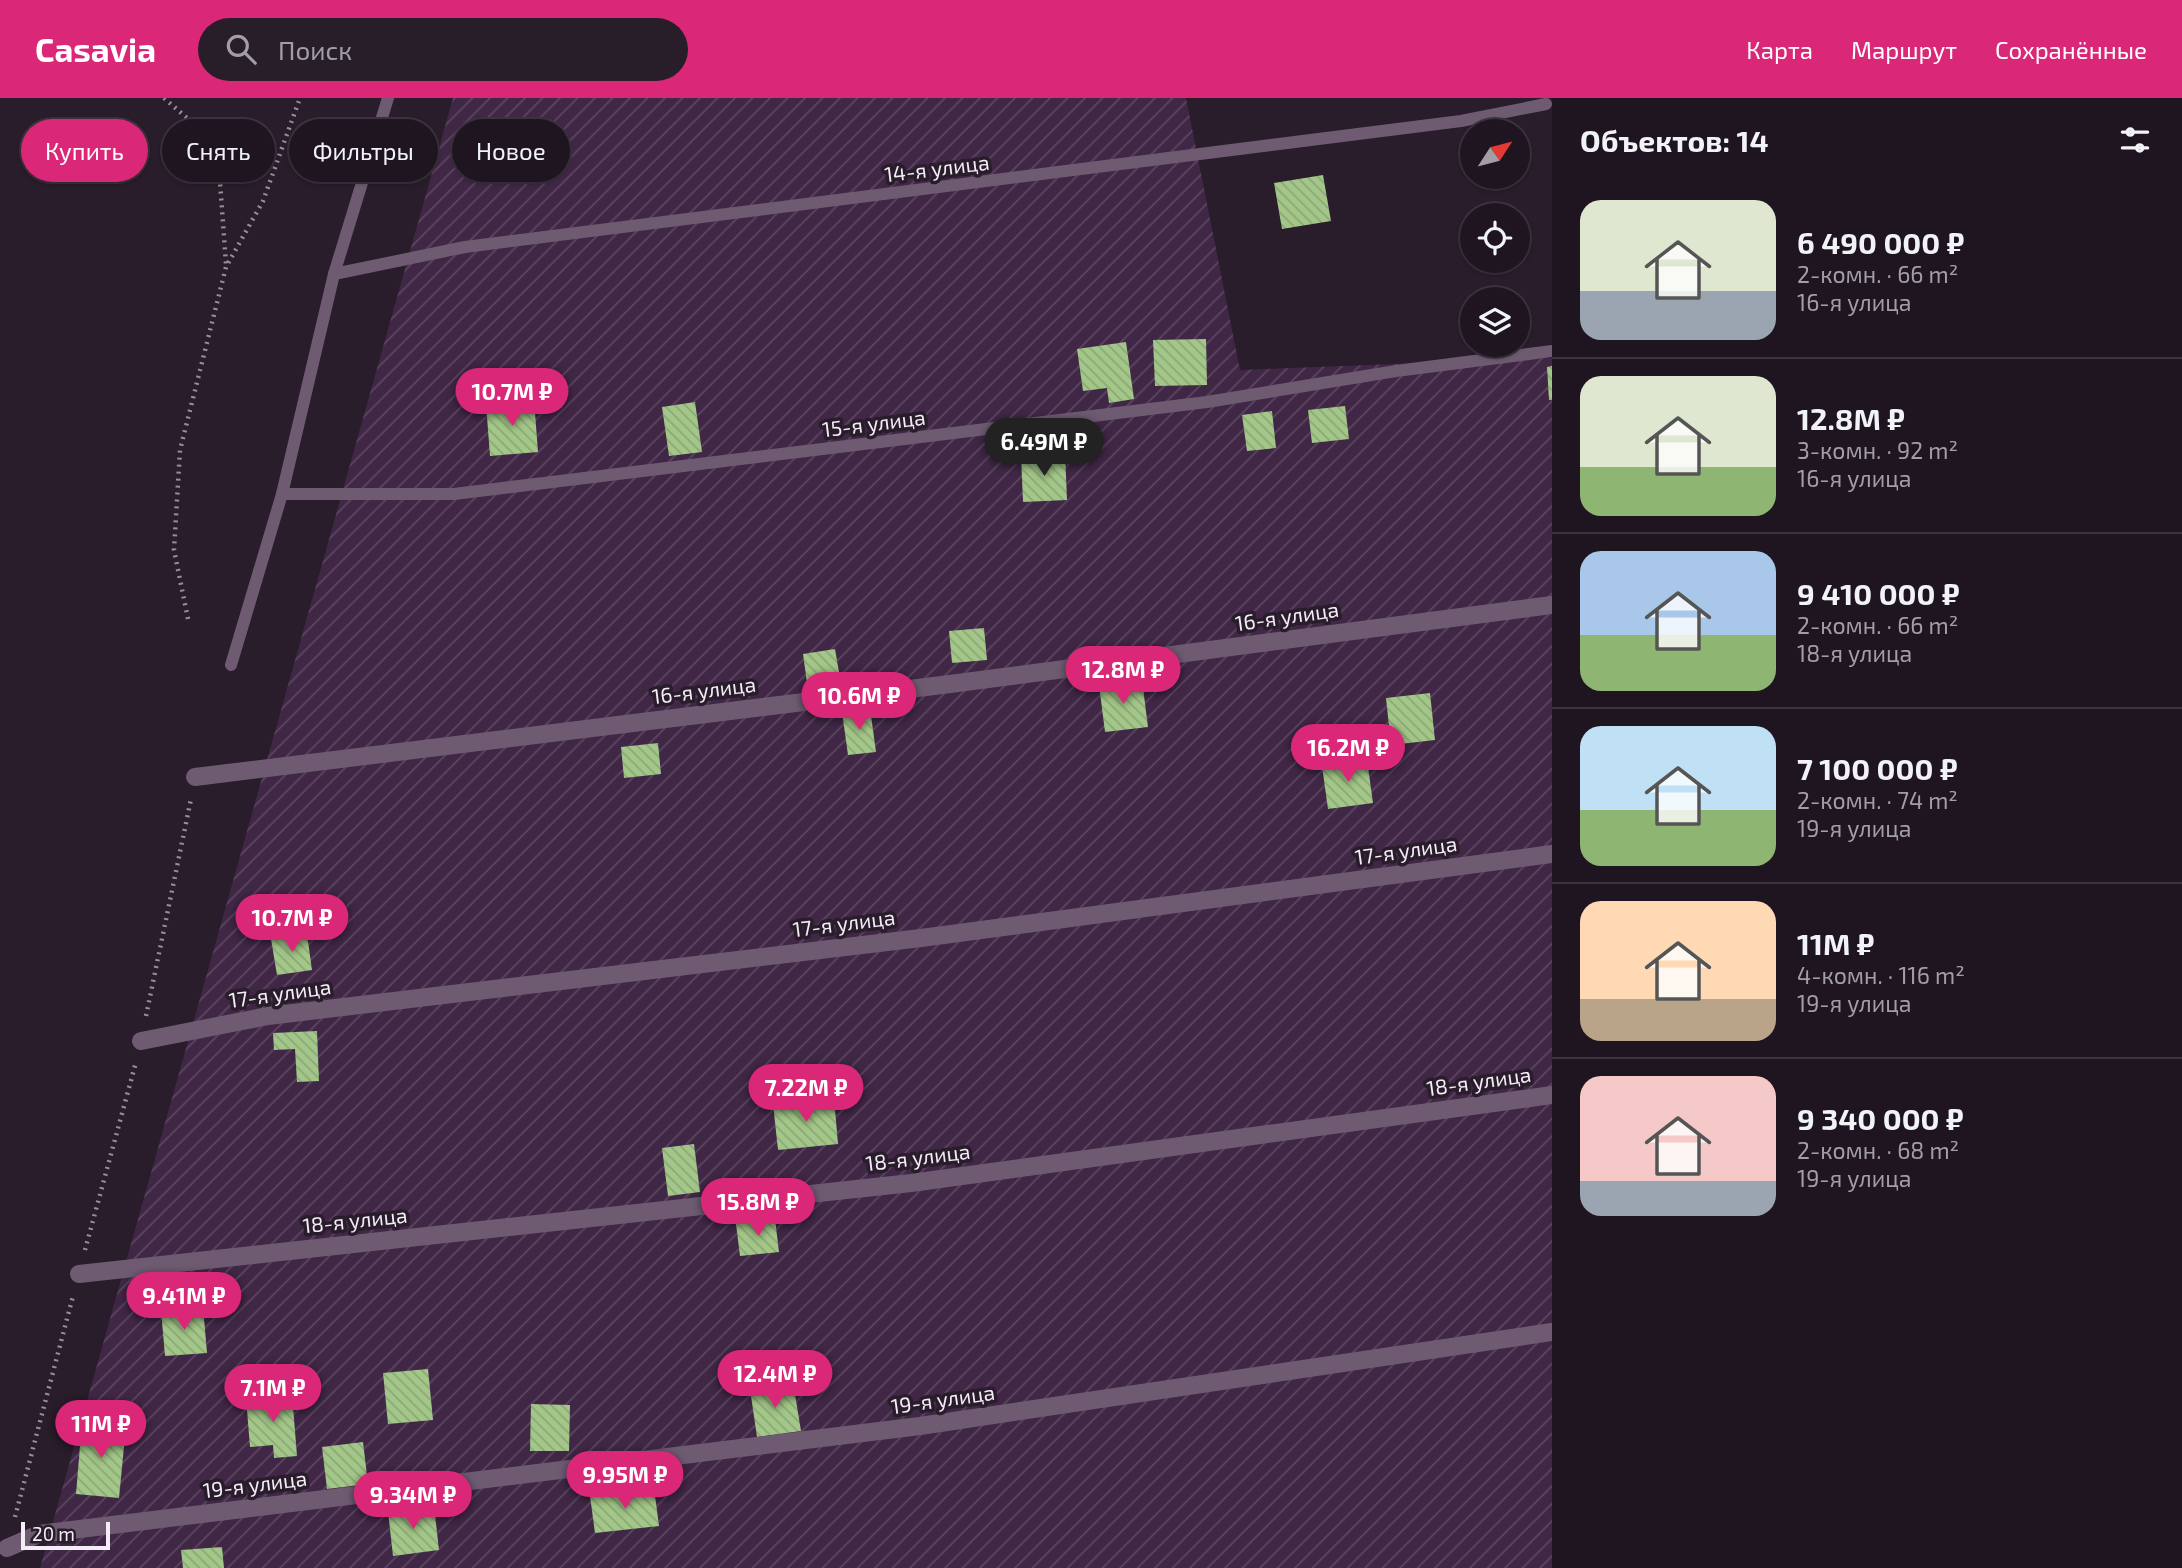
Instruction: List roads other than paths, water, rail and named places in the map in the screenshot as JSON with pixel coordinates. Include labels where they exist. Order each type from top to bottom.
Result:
[{"type":"street","name":"16-я улица","points":[[195,777],[950,684],[1552,605]]},
{"type":"street","name":"17-я улица","points":[[141,1041],[268,1016],[907,940],[1552,854]]},
{"type":"street","name":"18-я улица","points":[[79,1274],[911,1183],[1552,1095]]},
{"type":"street","name":"19-я улица","points":[[7,1548],[39,1534],[920,1426],[1552,1332]]},
{"type":"lane","points":[[231,665],[282,494],[334,274],[388,98]]},
{"type":"lane","points":[[1521,98],[1550,106]]},
{"type":"lane","name":"14-я улица","points":[[334,274],[465,247],[1461,121],[1550,106]]},
{"type":"lane","name":"15-я улица","points":[[282,494],[454,494],[1208,402],[1396,371],[1552,351]]}]
